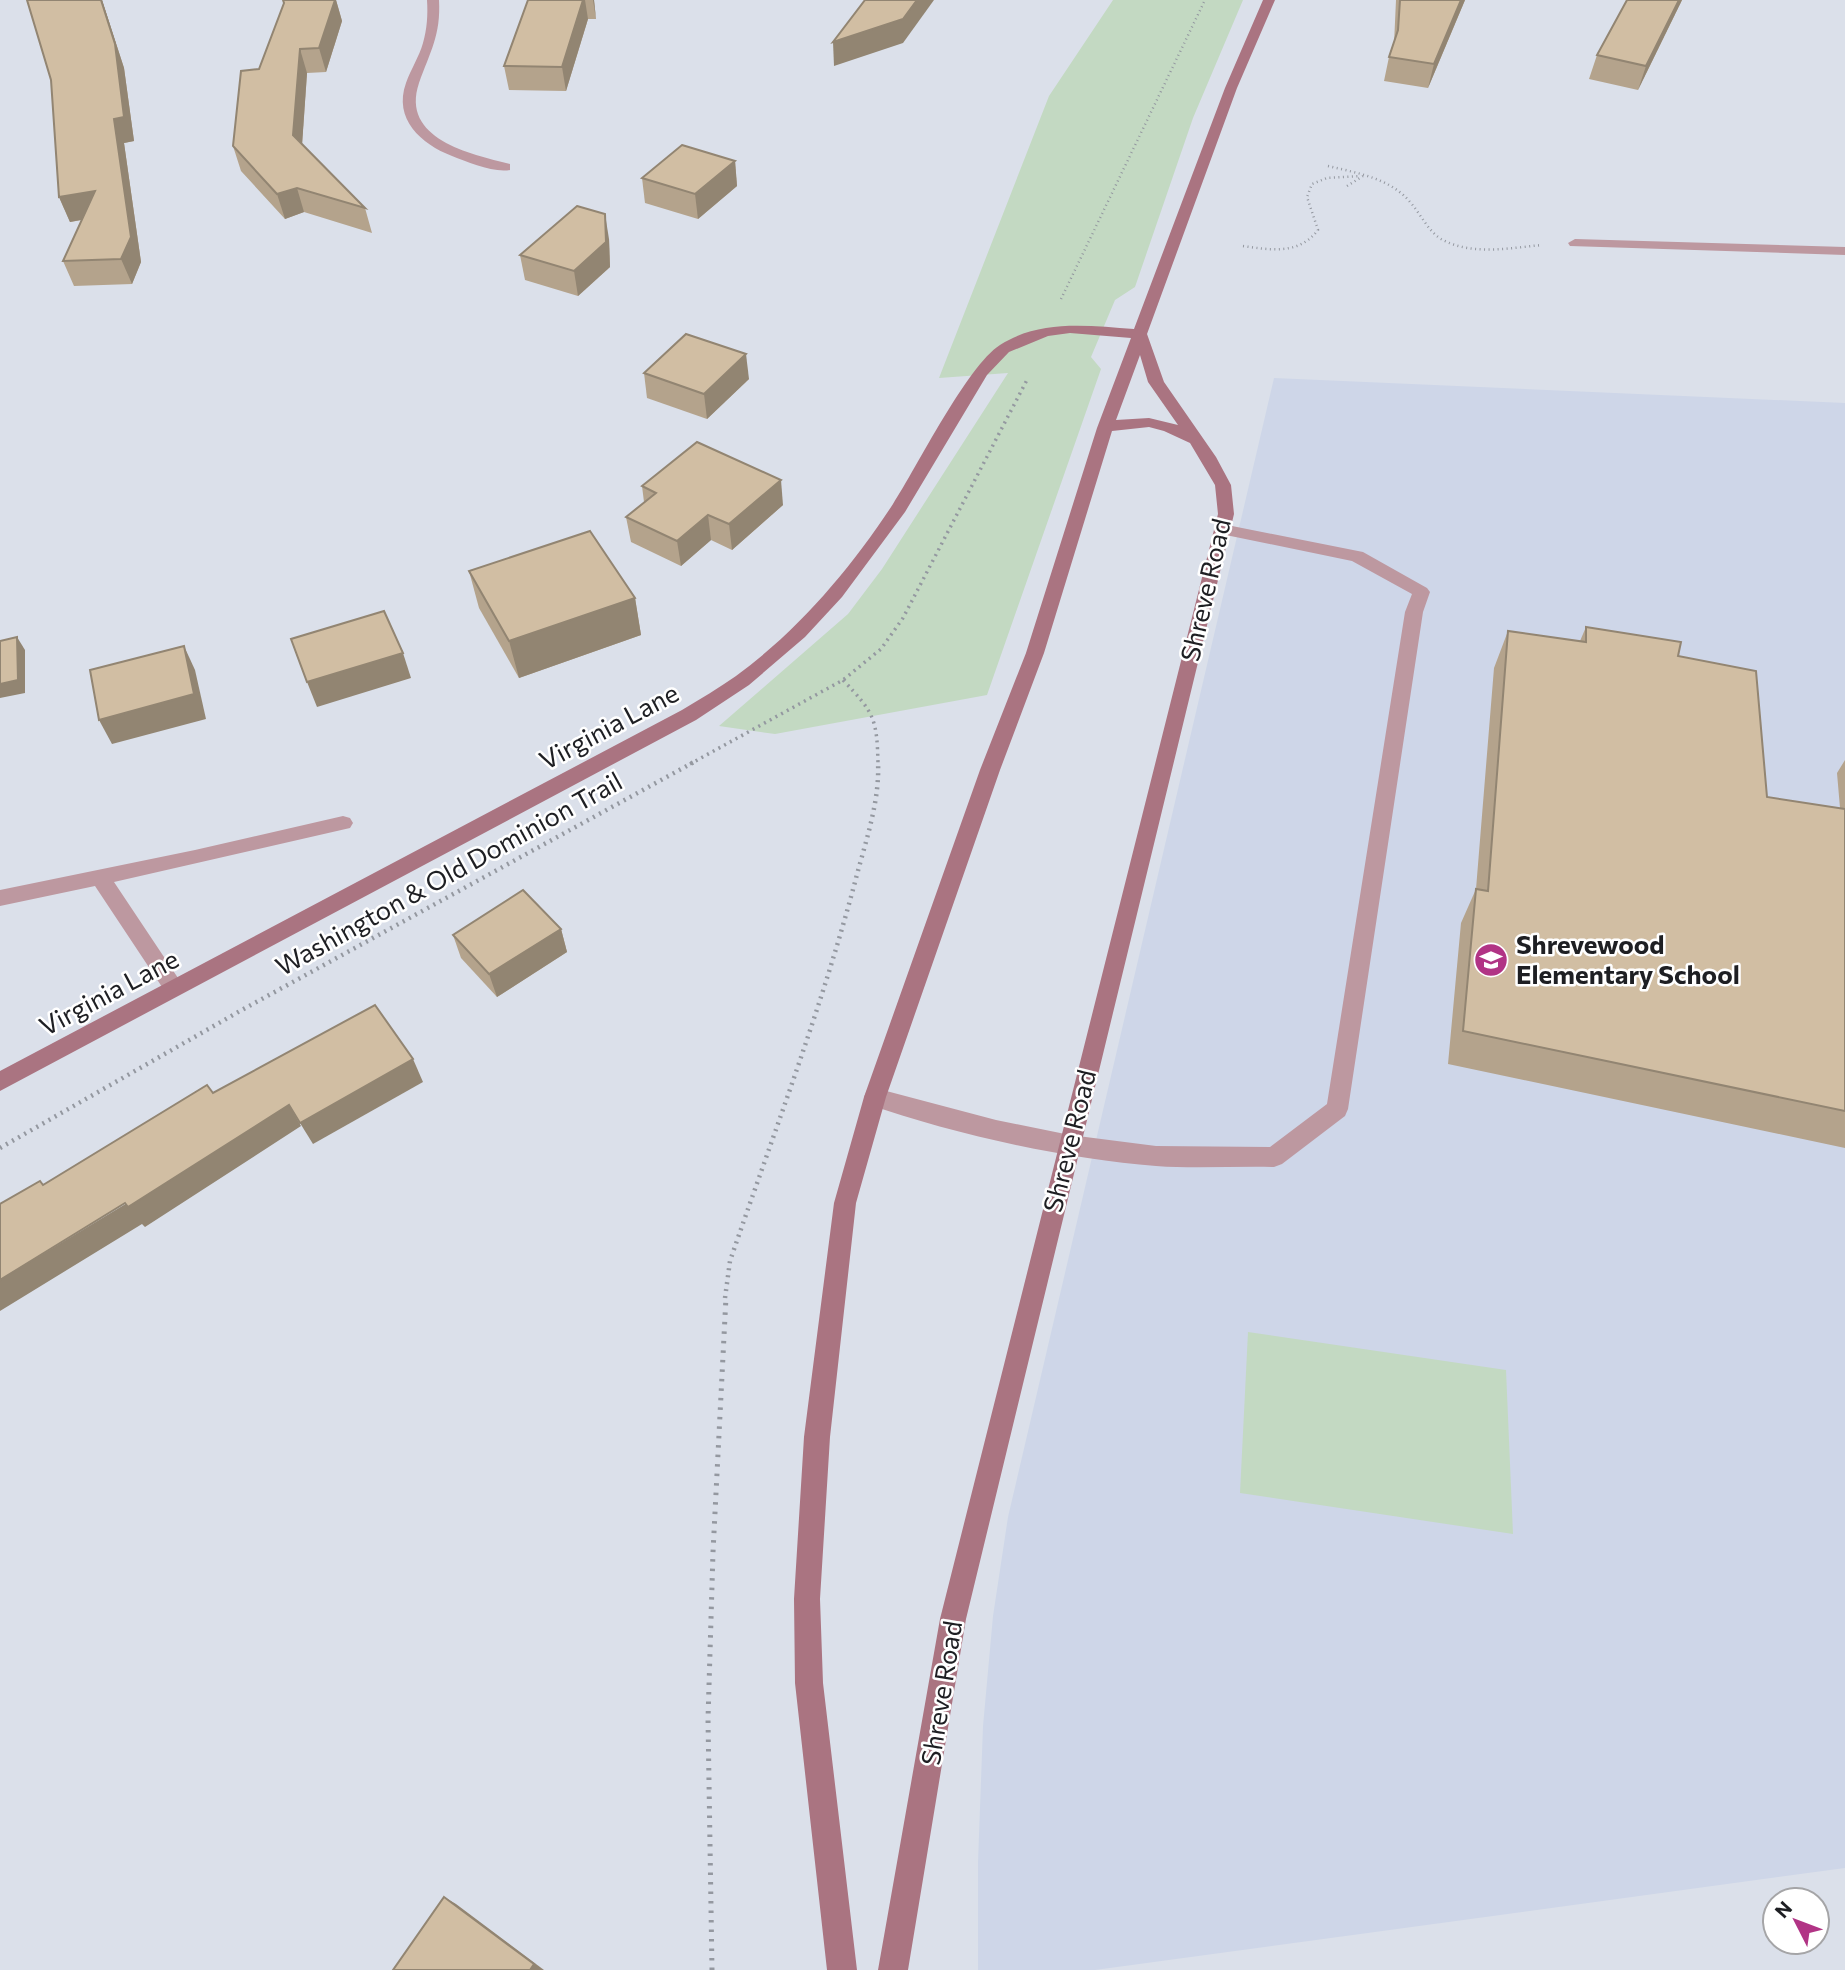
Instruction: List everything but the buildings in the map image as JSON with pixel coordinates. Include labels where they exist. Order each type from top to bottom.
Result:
[{"type":"main road","points":[[842,1970],[809,1683],[807,1599],[817,1437],[845,1203],[875,1097],[990,770],[1035,653],[1105,428],[1231,88],[1269,0]]},
{"type":"main road","name":"Virginia Lane","points":[[0,1082],[173,987],[689,715],[743,680],[799,633],[836,593],[899,508],[981,373],[1004,349],[1045,332],[1070,329],[1140,334]]},
{"type":"main road","name":"Shreve Road","points":[[893,1970],[953,1619],[1226,514],[1223,485],[1208,457],[1156,382],[1140,334]]},
{"type":"main road","points":[[1105,428],[1123,422],[1156,423],[1177,429],[1197,444]]},
{"type":"street","points":[[433,0],[434,21],[427,52],[411,85],[407,102],[412,121],[424,135],[444,149],[472,160],[505,167]]},
{"type":"street","points":[[1574,243],[1845,251]]},
{"type":"street","points":[[875,1097],[996,1130],[1156,1156],[1273,1157],[1337,1109],[1414,612],[1421,592],[1357,556],[1222,529]]},
{"type":"street","points":[[0,898],[343,823]]},
{"type":"street","points":[[100,878],[173,987]]},
{"type":"path","points":[[1328,166],[1393,188],[1408,199],[1429,232],[1452,244],[1480,249],[1574,243]]},
{"type":"path","points":[[1347,186],[1364,176]]},
{"type":"path","points":[[1243,246],[1285,249],[1307,244],[1318,230],[1306,194],[1308,188],[1324,178],[1364,176]]},
{"type":"path","name":"Washington & Old Dominion Trail","points":[[0,1148],[240,1011],[843,680],[881,649],[902,618]]},
{"type":"path","points":[[712,1970],[706,1733],[709,1614],[725,1301],[730,1261],[844,927],[873,813],[878,781],[877,727],[868,706],[843,680]]},
{"type":"shaded area","name":"Shrevewood Elementary School","points":[[1274,378],[1845,403],[1845,1868],[1095,1970],[978,1970],[978,1862],[983,1726],[993,1616],[1008,1517]]},
{"type":"green space","points":[[1113,0],[1243,0],[1193,118],[1135,287],[1115,300],[1091,357],[1101,369],[987,695],[775,734],[719,726],[848,614],[882,569],[1008,373],[939,378],[1049,96]]},
{"type":"green space","points":[[1248,1332],[1506,1370],[1513,1534],[1240,1493]]},
{"type":"place","name":"Shrevewood Elementary School","points":[[1491,960]]}]
